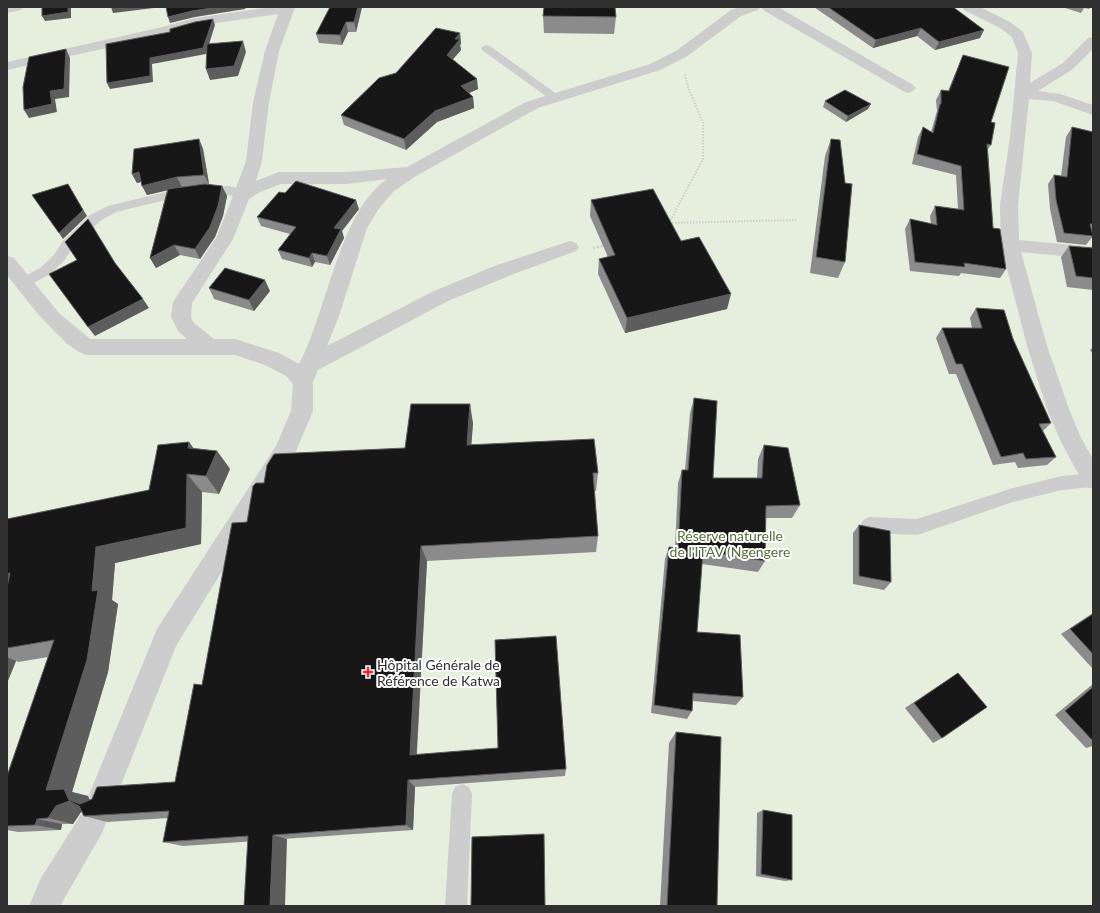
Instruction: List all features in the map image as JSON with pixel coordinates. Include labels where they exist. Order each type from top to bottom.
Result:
[{"type":"street","points":[[7,9],[16,7]]},
{"type":"street","points":[[718,26],[720,7]]},
{"type":"street","points":[[103,795],[166,638],[285,451],[302,411],[306,373],[329,316],[358,228],[388,187],[410,172],[532,105],[655,67],[681,54],[736,13],[753,7]]},
{"type":"street","points":[[768,7],[908,88]]},
{"type":"street","points":[[7,66],[161,32],[195,22],[287,8],[272,51],[261,102],[254,161],[242,196],[224,239],[183,302],[181,317],[186,327],[208,346]]},
{"type":"street","points":[[974,8],[1005,25],[1018,35],[1025,53],[1022,94],[1009,205],[1010,244],[1037,346],[1058,409],[1072,442],[1093,480]]},
{"type":"street","points":[[1022,94],[1068,66],[1093,41]]},
{"type":"street","points":[[1022,94],[1054,97],[1093,110]]},
{"type":"street","points":[[254,161],[267,168],[279,178]]},
{"type":"street","points":[[242,196],[254,188],[279,178],[347,178],[410,172]]},
{"type":"street","points":[[1010,244],[1093,254]]},
{"type":"street","points":[[7,263],[25,283],[40,305],[55,322],[69,336],[86,347],[235,347],[272,359],[293,370],[306,373],[441,296],[504,270],[570,247]]},
{"type":"street","points":[[44,906],[52,889],[92,822]]},
{"type":"lane","points":[[486,48],[554,97]]},
{"type":"lane","points":[[25,283],[45,271],[59,258],[68,244],[95,218],[112,209],[182,192],[211,189],[231,190],[242,196]]},
{"type":"lane","points":[[869,525],[917,527],[1013,495],[1062,483],[1093,480]]},
{"type":"lane","points":[[456,906],[462,794]]},
{"type":"path","points":[[667,227],[703,160],[703,123],[688,87],[681,54]]},
{"type":"path","points":[[669,223],[796,220]]},
{"type":"path","points":[[570,247],[580,242],[585,250],[612,243]]},
{"type":"green space","name":"Réserve naturelle de l'ITAV (Ngengere","points":[[7,7],[1093,7],[1093,906],[7,906]]},
{"type":"building","points":[[42,7],[68,7],[68,12],[42,16]]},
{"type":"building","points":[[166,7],[218,7],[168,17]]},
{"type":"building","points":[[330,7],[358,7],[354,22],[346,22],[340,35],[316,34]]},
{"type":"building","points":[[544,7],[615,7],[616,17],[543,16]]},
{"type":"building","points":[[828,7],[953,7],[984,30],[939,42],[921,28],[876,40]]},
{"type":"building","points":[[213,19],[203,48],[150,58],[150,76],[107,83],[106,44],[170,32],[170,29]]},
{"type":"building","points":[[436,28],[460,33],[455,39],[460,39],[447,55],[477,79],[461,86],[473,97],[435,111],[404,139],[341,115],[379,78],[396,73]]},
{"type":"building","points":[[243,41],[234,66],[206,69],[207,44]]},
{"type":"building","points":[[66,49],[64,89],[50,91],[52,104],[24,110],[23,87],[29,57]]},
{"type":"building","points":[[963,55],[1009,67],[991,122],[995,123],[991,145],[987,144],[993,228],[1000,229],[1006,269],[964,263],[965,267],[915,262],[910,219],[937,225],[935,206],[964,210],[961,166],[917,154],[923,127],[933,133],[941,104],[941,90],[949,91]]},
{"type":"building","points":[[845,90],[871,104],[848,116],[825,101]]},
{"type":"building","points":[[1072,127],[1093,132],[1093,224],[1090,224],[1093,236],[1064,233],[1056,200],[1054,175],[1067,177]]},
{"type":"building","points":[[199,139],[204,175],[177,177],[142,186],[139,172],[132,174],[134,149]]},
{"type":"building","points":[[831,139],[840,140],[845,183],[852,184],[845,262],[816,257]]},
{"type":"building","points":[[296,181],[356,200],[334,228],[341,229],[327,256],[312,253],[309,258],[278,250],[296,227],[257,217],[279,192],[285,193]]},
{"type":"building","points":[[68,184],[83,210],[59,233],[32,195]]},
{"type":"building","points":[[205,184],[222,186],[218,206],[210,227],[195,249],[174,245],[150,258],[168,189]]},
{"type":"building","points":[[653,189],[681,241],[699,237],[731,294],[627,318],[599,259],[615,255],[591,200]]},
{"type":"building","points":[[88,219],[115,263],[143,299],[88,327],[49,274],[77,260],[65,242]]},
{"type":"building","points":[[1069,246],[1093,248],[1093,278],[1076,276]]},
{"type":"building","points":[[225,268],[265,280],[249,300],[209,288]]},
{"type":"building","points":[[976,308],[1004,310],[1013,339],[1051,423],[1039,424],[1056,457],[1026,459],[1023,453],[1001,457],[962,364],[956,364],[942,328],[982,328]]},
{"type":"building","points":[[694,398],[717,401],[713,478],[762,478],[764,445],[788,448],[800,505],[766,506],[765,561],[703,551],[697,632],[740,635],[743,697],[693,693],[692,711],[654,705],[669,547],[678,548],[682,470],[688,470]]},
{"type":"building","points":[[411,404],[470,404],[467,445],[594,439],[598,473],[593,473],[598,536],[421,546],[410,755],[498,748],[495,640],[556,636],[566,769],[408,780],[406,825],[273,835],[270,906],[244,906],[248,836],[163,842],[169,811],[84,816],[79,806],[69,801],[56,806],[48,818],[37,819],[35,825],[7,826],[7,776],[54,640],[7,648],[7,587],[10,573],[7,574],[7,519],[149,490],[158,445],[189,442],[188,448],[217,451],[206,476],[187,474],[186,528],[96,547],[92,591],[98,590],[87,660],[46,790],[64,789],[69,800],[80,804],[92,799],[97,787],[175,782],[194,684],[202,685],[232,523],[247,522],[253,486],[256,483],[264,483],[267,465],[274,454],[405,448]]},
{"type":"building","points":[[859,525],[890,531],[891,582],[859,576]]},
{"type":"building","points":[[1093,614],[1093,654],[1070,629]]},
{"type":"building","points":[[958,673],[987,707],[942,738],[914,703]]},
{"type":"building","points":[[1093,687],[1093,741],[1065,711]]},
{"type":"building","points":[[676,732],[721,737],[717,906],[667,906]]},
{"type":"building","points":[[763,810],[792,815],[792,880],[761,874]]},
{"type":"building","points":[[544,834],[545,906],[471,906],[472,837]]},
{"type":"place","name":"Hôpital Générale de Référence de Katwa","points":[[368,672]]}]
